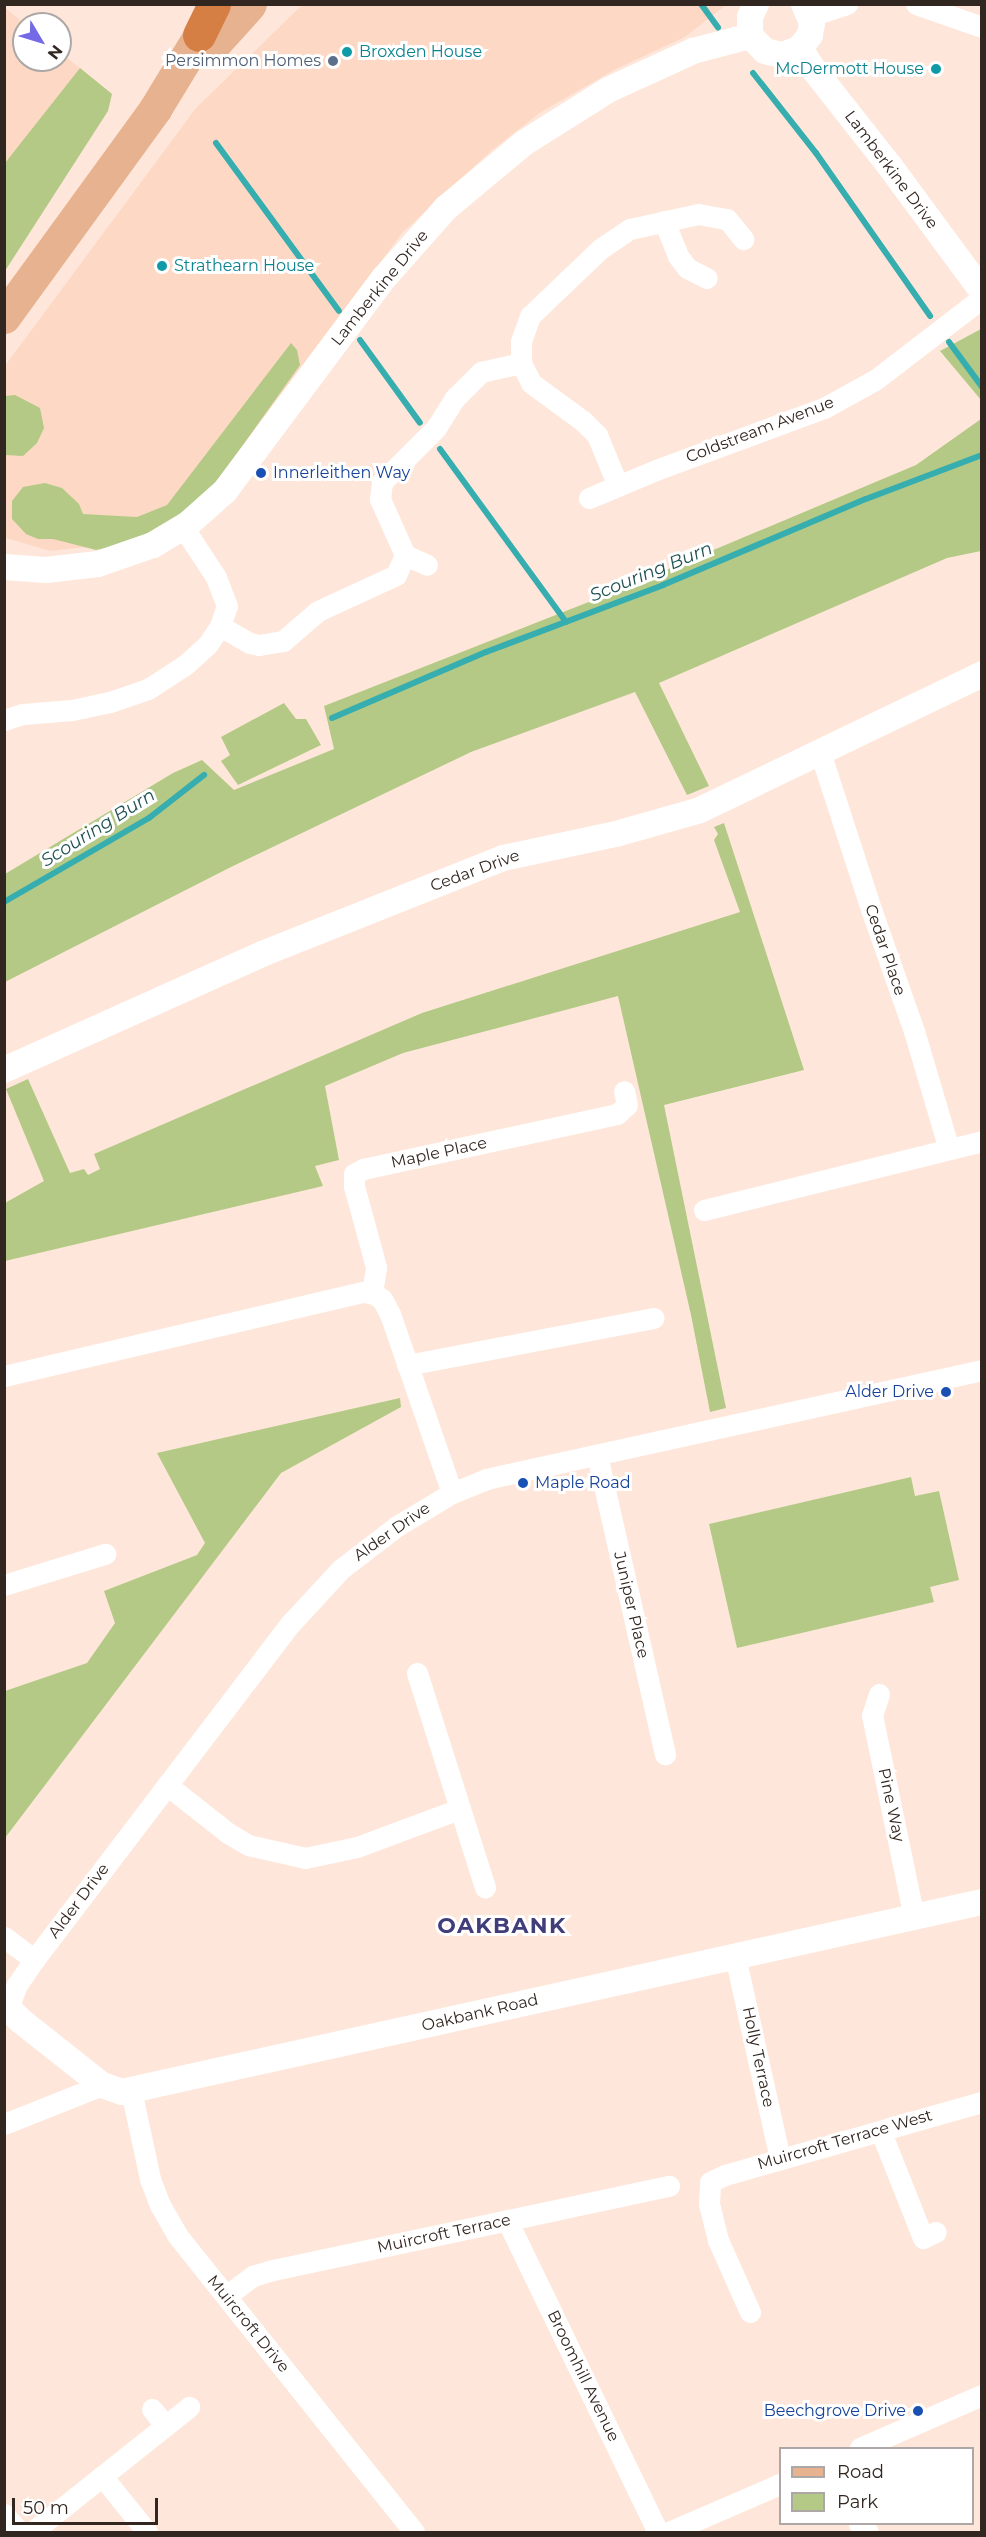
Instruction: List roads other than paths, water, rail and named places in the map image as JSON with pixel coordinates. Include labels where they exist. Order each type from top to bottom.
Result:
[{"type":"highway","points":[[199,35],[214,4]]},
{"type":"main road","points":[[4,317],[155,109],[219,4]]},
{"type":"main road","points":[[155,109],[250,4]]},
{"type":"street","points":[[756,4],[750,17],[750,36],[765,51],[772,55],[783,56],[800,48],[810,35],[807,10],[847,4]]},
{"type":"street","points":[[916,4],[981,27]]},
{"type":"street","name":"Lamberkine Drive","points":[[4,567],[46,570],[98,564],[129,556],[183,527],[225,491],[384,278],[446,208],[524,143],[608,90],[693,51],[750,36]]},
{"type":"street","name":"Lamberkine Drive","points":[[800,48],[811,66],[889,165],[981,291]]},
{"type":"street","points":[[618,486],[597,435],[583,421],[531,383],[521,363],[521,341],[530,316],[600,249],[630,229],[698,214],[727,219],[744,239]]},
{"type":"street","points":[[664,221],[678,256],[687,268],[707,278]]},
{"type":"street","name":"Coldstream Avenue","points":[[589,498],[824,408],[874,380],[981,298]]},
{"type":"street","points":[[427,565],[405,555],[380,499],[382,482],[436,428],[455,398],[481,372],[521,363]]},
{"type":"street","points":[[4,720],[23,714],[72,710],[110,702],[147,689],[185,665],[208,644],[220,626],[227,606],[216,577],[183,527]]},
{"type":"street","points":[[220,626],[250,643],[259,645],[283,641],[318,611],[396,575],[405,555]]},
{"type":"street","name":"Lamberkine Drive","points":[[4,559],[46,570]]},
{"type":"street","name":"Cedar Drive","points":[[4,1070],[262,954],[503,858],[615,834],[700,810],[981,674]]},
{"type":"street","name":"Cedar Place","points":[[820,752],[871,909],[914,1030],[949,1149]]},
{"type":"street","name":"Maple Place","points":[[372,1293],[376,1267],[354,1186],[354,1174],[363,1169],[617,1114],[627,1105],[624,1091]]},
{"type":"street","points":[[704,1210],[981,1141]]},
{"type":"street","points":[[4,1376],[363,1292],[372,1293],[382,1299],[386,1305],[452,1493]]},
{"type":"street","points":[[407,1365],[654,1318]]},
{"type":"street","name":"Alder Drive","points":[[6,2009],[16,1985],[34,1960],[276,1641],[317,1593],[389,1531],[452,1493],[486,1479],[981,1370]]},
{"type":"street","name":"Juniper Place","points":[[597,1455],[665,1754]]},
{"type":"street","points":[[4,1585],[105,1554]]},
{"type":"street","points":[[417,1673],[485,1888]]},
{"type":"street","name":"Pine Way","points":[[879,1694],[872,1716],[914,1917]]},
{"type":"street","points":[[167,1785],[228,1833],[248,1845],[305,1858],[357,1847],[459,1809]]},
{"type":"street","name":"Oakbank Road","points":[[6,2009],[102,2085],[113,2090],[131,2090],[981,1902]]},
{"type":"street","points":[[4,1937],[34,1960]]},
{"type":"street","name":"Holly Terrace","points":[[735,1956],[780,2159]]},
{"type":"street","points":[[4,2124],[102,2085]]},
{"type":"street","name":"Muircroft Drive","points":[[131,2090],[150,2179],[160,2205],[177,2235],[414,2532]]},
{"type":"street","name":"Muircroft Terrace West","points":[[749,2313],[718,2240],[709,2204],[710,2182],[717,2177],[981,2102]]},
{"type":"street","points":[[881,2132],[923,2237]]},
{"type":"street","name":"Muircroft Terrace","points":[[226,2296],[253,2276],[273,2270],[669,2186]]},
{"type":"street","name":"Broomhill Avenue","points":[[507,2220],[658,2532]]},
{"type":"street","points":[[862,2447],[981,2395]]},
{"type":"street","points":[[32,2532],[102,2476],[158,2417],[189,2407]]},
{"type":"street","points":[[102,2476],[147,2532]]},
{"type":"street","points":[[669,2532],[779,2484]]},
{"type":"street","points":[[4,2514],[20,2532]]},
{"type":"waterway","name":"Scouring Burn","points":[[701,4],[718,27]]},
{"type":"waterway","name":"Scouring Burn","points":[[753,73],[816,153],[930,316]]},
{"type":"waterway","points":[[216,143],[339,311]]},
{"type":"waterway","points":[[360,340],[420,423]]},
{"type":"waterway","name":"Scouring Burn","points":[[949,342],[982,387]]},
{"type":"waterway","points":[[440,449],[566,622]]},
{"type":"waterway","name":"Scouring Burn","points":[[332,718],[486,652],[663,585],[866,499],[982,455]]},
{"type":"waterway","name":"Scouring Burn","points":[[4,902],[149,818],[204,775]]},
{"type":"place","name":"Broxden House","points":[[347,52]]},
{"type":"place","name":"Persimmon Homes","points":[[333,61]]},
{"type":"place","name":"McDermott House","points":[[936,69]]},
{"type":"place","name":"Strathearn House","points":[[162,266]]},
{"type":"place","name":"Innerleithen Way","points":[[261,473]]},
{"type":"place","name":"Alder Drive","points":[[946,1392]]},
{"type":"place","name":"Maple Road","points":[[523,1483]]},
{"type":"place","name":"Beechgrove Drive","points":[[918,2411]]},
{"type":"district","name":"OAKBANK","points":[[502,1926]]}]
